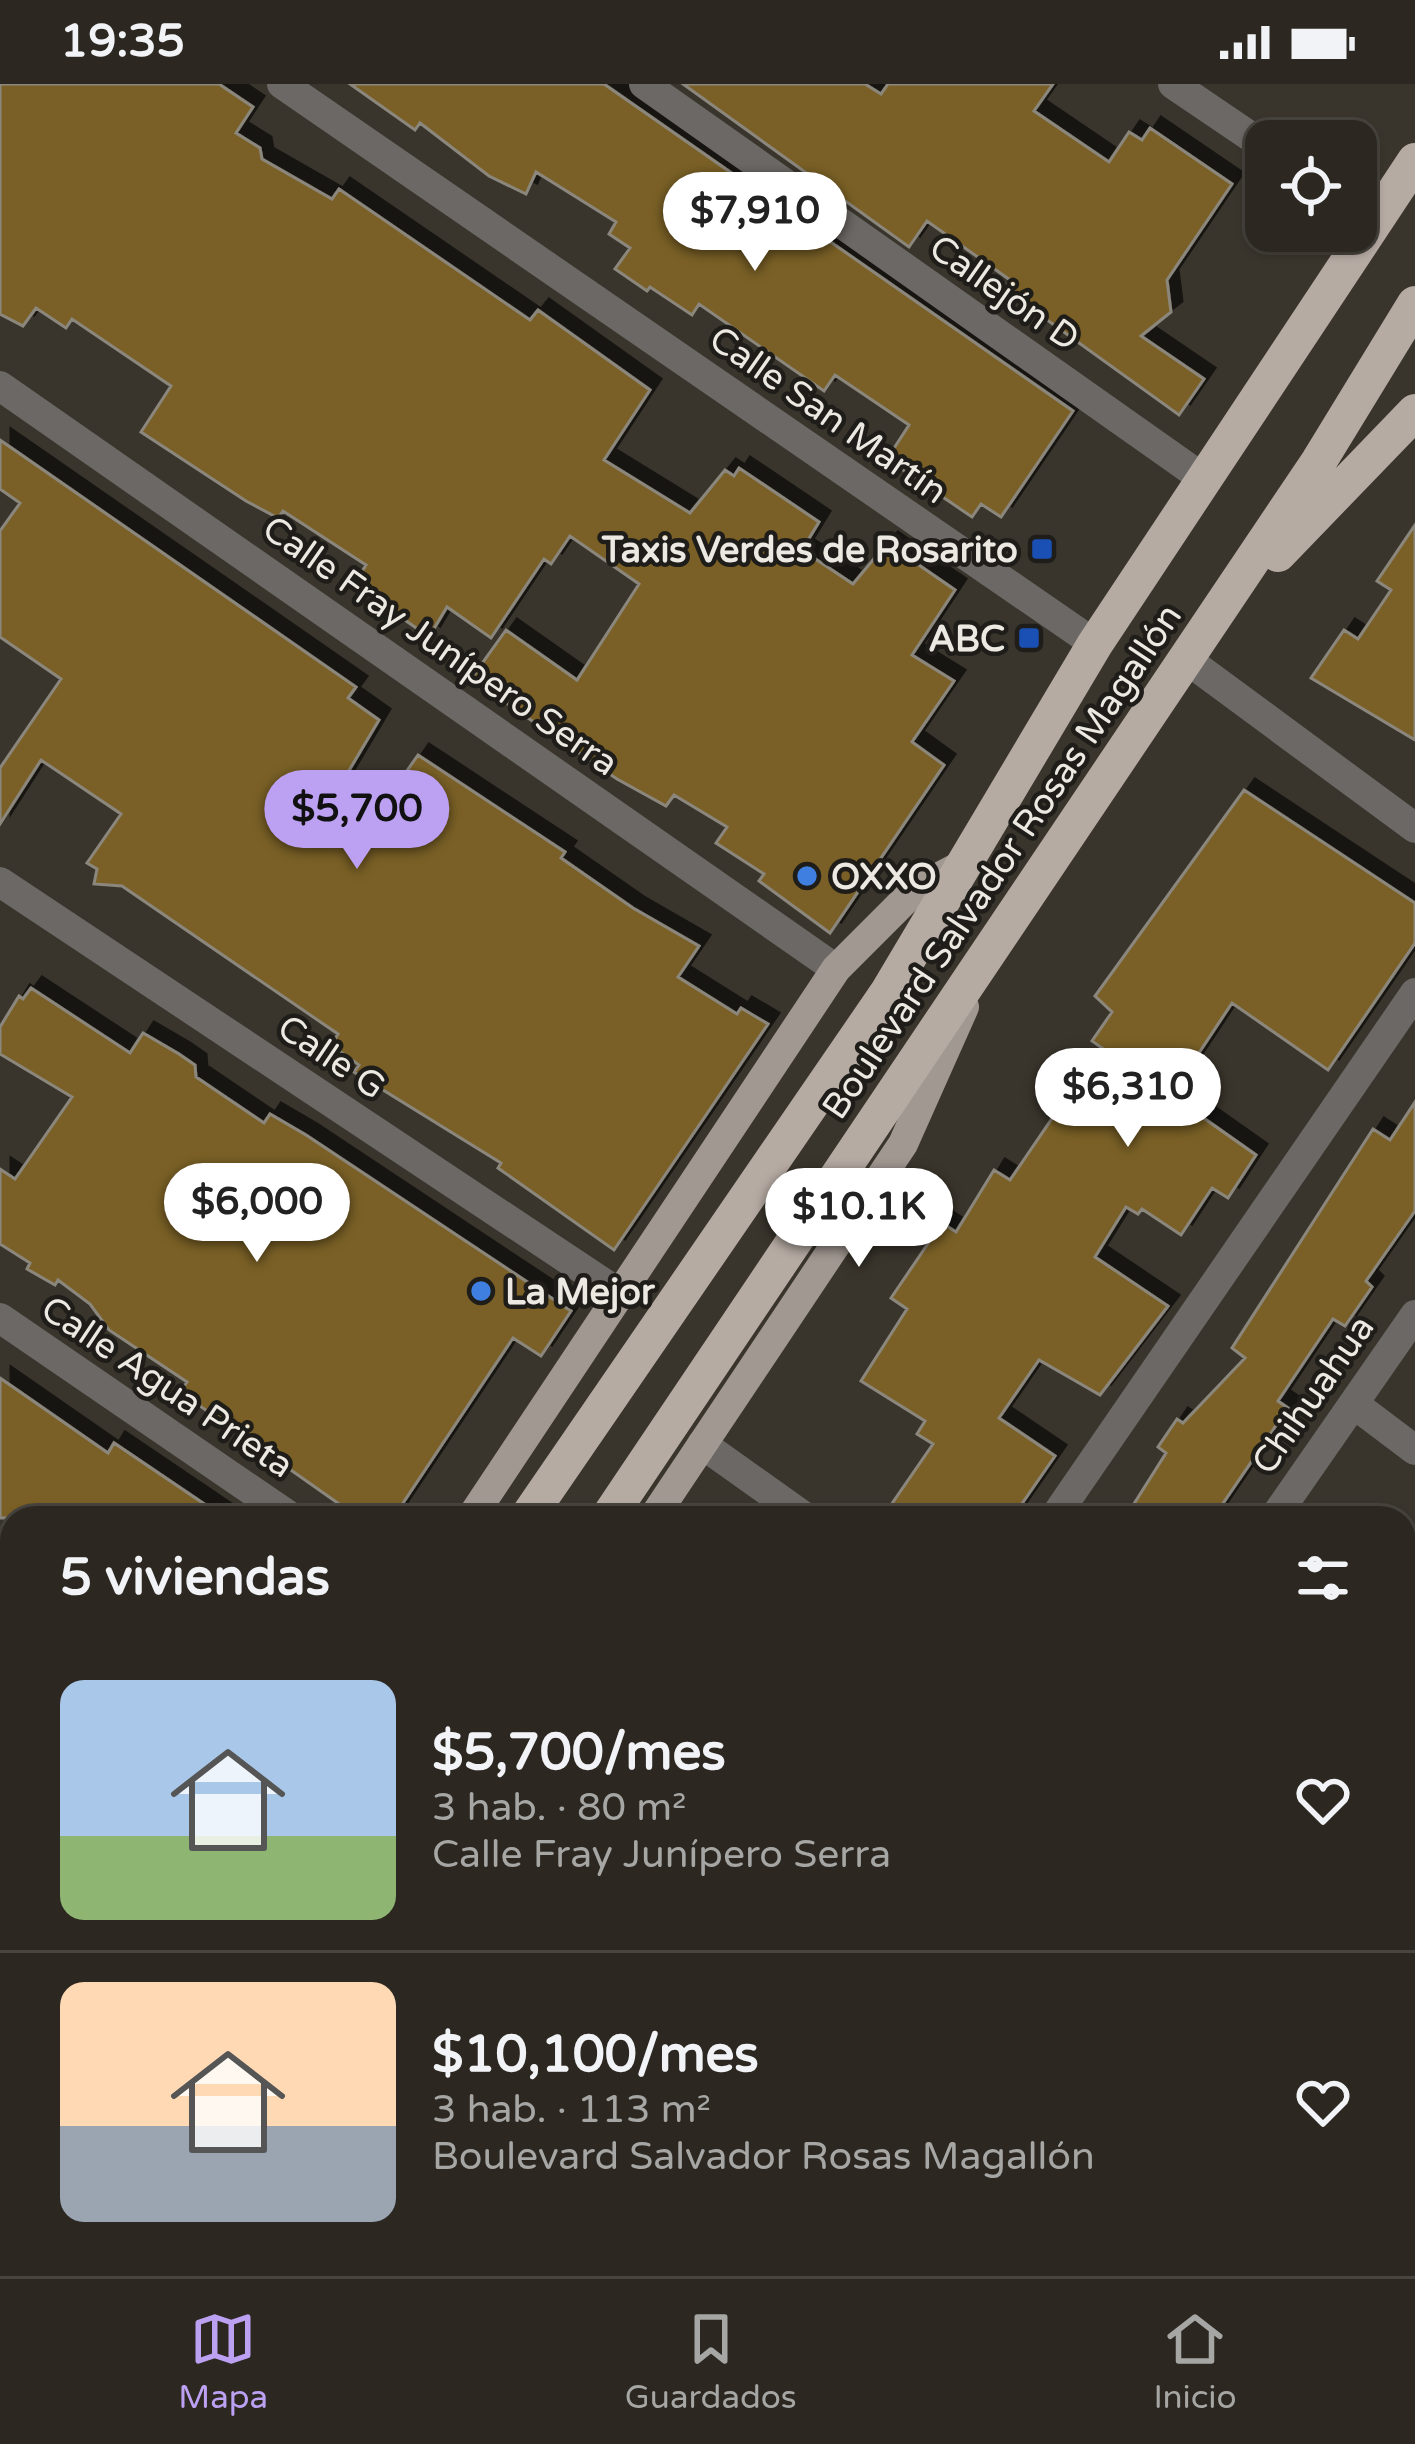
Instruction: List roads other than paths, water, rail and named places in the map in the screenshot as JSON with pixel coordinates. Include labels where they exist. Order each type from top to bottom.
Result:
[{"type":"highway","name":"Boulevard Salvador Rosas Magallón","points":[[1377,203],[1415,161]]},
{"type":"highway","name":"Boulevard Salvador Rosas Magallón","points":[[535,1506],[875,1012],[1095,644],[1204,479],[1343,252]]},
{"type":"highway","name":"Boulevard Salvador Rosas Magallón","points":[[616,1506],[978,975],[1213,621],[1415,304]]},
{"type":"highway","points":[[1213,621],[1405,423]]},
{"type":"main road","points":[[479,1506],[836,969],[915,890],[968,862]]},
{"type":"main road","points":[[661,1506],[903,1144],[978,975]]},
{"type":"street","name":"Calle San Martín","points":[[282,84],[1095,644]]},
{"type":"street","name":"Callejón D","points":[[644,84],[1204,479]]},
{"type":"street","points":[[1173,84],[1245,133]]},
{"type":"street","name":"Calle Fray Junípero Serra","points":[[0,386],[836,969]]},
{"type":"street","points":[[1405,423],[1415,402]]},
{"type":"street","points":[[1186,659],[1415,828]]},
{"type":"street","name":"Calle G","points":[[0,882],[620,1294]]},
{"type":"street","points":[[1062,1506],[1415,993]]},
{"type":"street","name":"Chihuahua","points":[[1282,1506],[1415,1315]]},
{"type":"street","name":"Calle Agua Prieta","points":[[0,1318],[274,1506]]},
{"type":"street","points":[[1354,1404],[1415,1450]]},
{"type":"street","points":[[702,1444],[789,1506]]},
{"type":"place","name":"Taxis Verdes de Rosarito","points":[[1042,549]]},
{"type":"place","name":"ABC","points":[[1029,638]]},
{"type":"place","name":"OXXO","points":[[807,876]]},
{"type":"place","name":"La Mejor","points":[[481,1291]]}]
